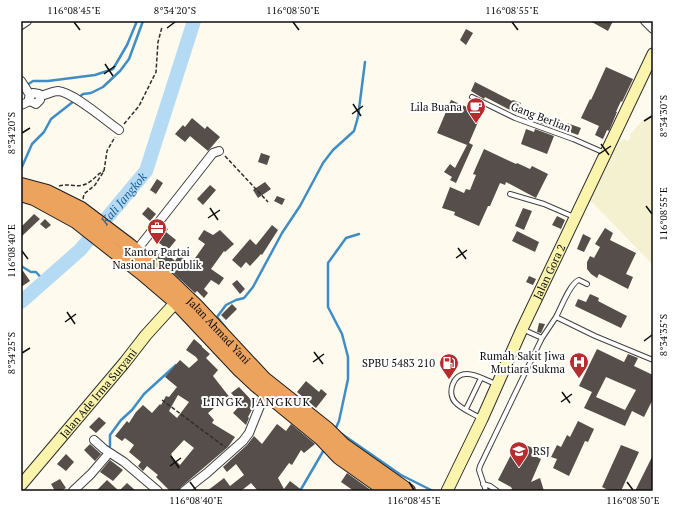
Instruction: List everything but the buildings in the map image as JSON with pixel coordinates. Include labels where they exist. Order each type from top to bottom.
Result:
[{"type":"highway","name":"Jalan Ahmad Yani","points":[[21,185],[50,193],[78,215],[133,249],[196,306],[267,375],[307,420]]},
{"type":"highway","points":[[21,194],[78,215],[125,260],[176,302],[240,370],[266,393],[307,420],[387,491]]},
{"type":"highway","points":[[347,455],[408,491]]},
{"type":"street","points":[[21,25],[27,21]]},
{"type":"street","points":[[645,21],[653,29]]},
{"type":"street","name":"Jalan Gora 2","points":[[447,491],[482,419],[522,329],[653,54]]},
{"type":"street","points":[[26,90],[36,104],[40,100],[40,96],[57,91],[66,92],[119,130]]},
{"type":"street","points":[[21,106],[26,90]]},
{"type":"street","points":[[133,249],[213,153],[219,151]]},
{"type":"street","name":"Jalan Ade Irma Suryani","points":[[21,485],[146,335],[176,302]]},
{"type":"street","points":[[184,491],[243,441],[249,433],[266,393]]},
{"type":"street","points":[[94,440],[124,462],[158,491]]},
{"type":"street","points":[[72,491],[91,474],[107,451]]},
{"type":"lane","name":"Gang Berlian","points":[[472,96],[515,118],[573,139],[606,153]]},
{"type":"lane","points":[[510,194],[544,204],[575,217]]},
{"type":"lane","points":[[486,491],[479,470],[480,466],[542,338],[556,317],[575,282],[578,280],[587,284]]},
{"type":"lane","points":[[556,317],[595,336],[653,360]]},
{"type":"lane","points":[[522,329],[542,338]]},
{"type":"lane","points":[[482,419],[456,403],[451,396],[450,389],[458,377],[465,373],[497,385]]},
{"type":"lane","points":[[466,409],[481,378]]},
{"type":"lane","points":[[483,484],[490,486],[497,491]]},
{"type":"path","points":[[78,215],[84,194],[95,185],[104,171],[107,151],[119,130],[139,106],[156,72],[158,42],[162,27]]},
{"type":"path","points":[[219,151],[268,202]]},
{"type":"path","points":[[50,193],[58,186],[65,184],[75,186],[84,185],[104,171]]},
{"type":"path","points":[[162,400],[231,452]]},
{"type":"shaded area","points":[[653,113],[653,265],[590,200],[617,139],[621,142],[624,139],[627,141],[630,139],[630,135],[641,122]]},
{"type":"waterway","points":[[21,89],[33,81],[48,81],[95,75],[113,69],[127,45],[137,21]]},
{"type":"waterway","points":[[21,169],[32,144],[44,132],[51,119],[83,94],[91,93],[103,87],[120,71],[129,59],[143,21]]},
{"type":"waterway","name":"Kali Jangkok","points":[[21,302],[80,250],[146,171],[194,21]]},
{"type":"waterway","points":[[226,328],[217,317],[226,305],[244,298],[253,287],[282,233],[300,206],[323,163],[333,150],[354,131],[358,117],[365,62]]},
{"type":"waterway","points":[[335,430],[339,421],[348,379],[348,357],[342,334],[328,307],[328,263],[346,238],[359,234]]},
{"type":"waterway","points":[[21,266],[31,272],[36,272],[44,281]]},
{"type":"waterway","points":[[107,450],[110,446],[110,435],[121,420],[132,410],[144,394],[176,365]]},
{"type":"waterway","points":[[339,432],[401,475],[433,491]]},
{"type":"waterway","points":[[300,491],[325,448]]},
{"type":"place","name":"Lila Buana","points":[[476,124]]},
{"type":"place","name":"Kantor Partai Nasional Republik","points":[[157,245]]},
{"type":"place","name":"Rumah Sakit Jiwa Mutiara Sukma","points":[[579,379]]},
{"type":"place","name":"SPBU 5483 210","points":[[449,380]]},
{"type":"place","name":"RSJ","points":[[519,468]]},
{"type":"district","name":"LINGK. JANGKUK","points":[[257,401]]}]
